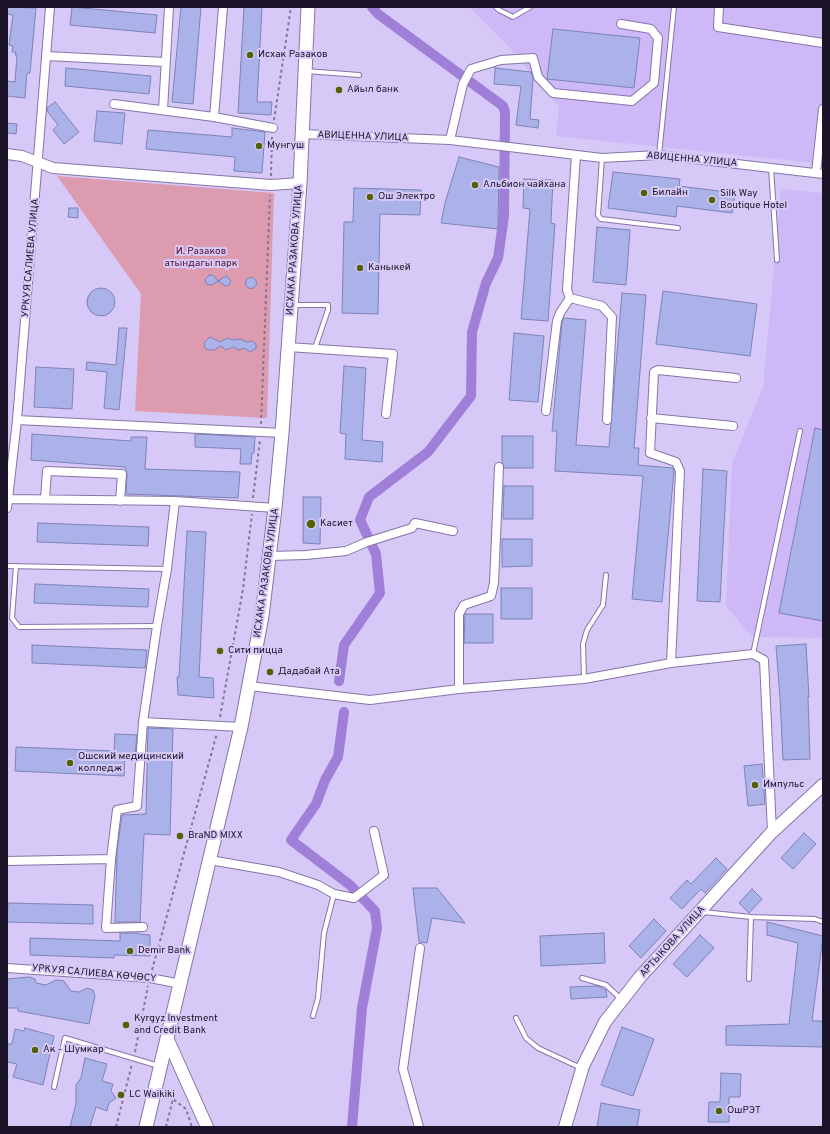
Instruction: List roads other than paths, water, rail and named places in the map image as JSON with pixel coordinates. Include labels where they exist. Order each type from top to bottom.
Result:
[{"type":"main road","name":"ИСХАКА РАЗАКОВА УЛИЦА","points":[[146,1127],[168,1040],[241,726],[262,616],[270,556],[282,433],[300,183],[308,7]]},
{"type":"main road","name":"АРТЫКОВА УЛИЦА","points":[[565,1127],[582,1069],[605,1022],[640,977],[772,832],[823,785]]},
{"type":"main road","points":[[168,1040],[207,1127]]},
{"type":"street","name":"УРКУЯ САЛИЕВА УЛИЦА","points":[[7,508],[17,420],[50,7]]},
{"type":"street","points":[[163,110],[169,7]]},
{"type":"street","points":[[214,117],[223,7]]},
{"type":"street","points":[[719,7],[718,27],[823,43]]},
{"type":"street","points":[[450,140],[463,84],[471,69],[501,60],[533,58],[538,77],[553,93],[632,101],[654,83],[658,38],[651,29],[621,24]]},
{"type":"street","points":[[47,56],[165,62]]},
{"type":"street","points":[[114,104],[214,117],[272,128]]},
{"type":"street","points":[[820,173],[823,109]]},
{"type":"street","name":"АВИЦЕННА УЛИЦА","points":[[302,134],[450,140],[602,158],[659,155],[820,173]]},
{"type":"street","points":[[7,154],[22,156],[52,168],[271,185],[300,183]]},
{"type":"street","points":[[570,298],[567,290],[576,155]]},
{"type":"street","points":[[546,411],[557,321],[560,312],[570,298]]},
{"type":"street","points":[[570,298],[602,306],[612,317],[607,420]]},
{"type":"street","points":[[288,347],[393,354],[386,414]]},
{"type":"street","points":[[671,663],[680,471],[676,462],[650,453],[652,380],[654,372],[658,370],[736,378]]},
{"type":"street","points":[[651,418],[733,426]]},
{"type":"street","points":[[17,420],[282,433]]},
{"type":"street","points":[[459,690],[458,614],[464,605],[491,596],[494,583],[499,467]]},
{"type":"street","points":[[45,499],[47,471],[122,474],[120,501]]},
{"type":"street","points":[[8,499],[175,501],[275,508]]},
{"type":"street","points":[[143,928],[106,928],[111,859],[118,810],[137,806],[143,722],[156,626],[167,569],[175,501]]},
{"type":"street","points":[[270,556],[306,555],[346,551],[367,542],[412,528],[415,523],[453,531]]},
{"type":"street","points":[[249,686],[370,700],[459,690],[584,679],[671,663],[752,654],[764,660],[772,832]]},
{"type":"street","points":[[143,722],[218,727],[241,726]]},
{"type":"street","points":[[210,860],[279,872],[318,885],[334,894],[354,898],[384,875],[374,831]]},
{"type":"street","points":[[7,862],[111,859]]},
{"type":"street","points":[[419,1127],[403,1069],[420,948]]},
{"type":"street","name":"УРКУЯ САЛИЕВА КӨЧӨСҮ","points":[[7,968],[150,978],[181,984]]},
{"type":"lane","points":[[496,7],[513,17],[530,7]]},
{"type":"lane","points":[[659,155],[674,7]]},
{"type":"lane","points":[[306,71],[360,75]]},
{"type":"lane","points":[[602,158],[598,215],[601,219],[678,228]]},
{"type":"lane","points":[[771,168],[777,260]]},
{"type":"lane","points":[[291,305],[328,306],[315,348]]},
{"type":"lane","points":[[752,654],[800,431]]},
{"type":"lane","points":[[7,566],[167,569]]},
{"type":"lane","points":[[16,566],[12,618],[19,627],[156,626]]},
{"type":"lane","points":[[584,679],[583,644],[587,630],[603,605],[606,575]]},
{"type":"lane","points":[[313,1016],[318,998],[324,933],[334,894]]},
{"type":"lane","points":[[700,912],[750,917],[815,919],[823,922]]},
{"type":"lane","points":[[749,979],[750,917]]},
{"type":"lane","points":[[582,978],[606,985],[622,1000]]},
{"type":"lane","points":[[516,1018],[526,1038],[538,1048],[582,1069]]},
{"type":"lane","points":[[54,1086],[65,1038],[161,1066]]},
{"type":"waterway","points":[[339,681],[344,645],[380,593],[376,554],[360,520],[369,497],[428,452],[471,396],[472,332],[486,283],[498,258],[504,216],[505,112],[503,106],[378,14],[372,7]]},
{"type":"waterway","points":[[344,712],[338,757],[325,780],[316,804],[291,840],[350,885],[375,911],[377,928],[362,1008],[352,1127]]},
{"type":"place","name":"Исхак Разаков","points":[[250,55]]},
{"type":"place","name":"Айыл банк","points":[[339,90]]},
{"type":"place","name":"Мунгуш","points":[[259,146]]},
{"type":"place","name":"Альбион чайхана","points":[[475,185]]},
{"type":"place","name":"Билайн","points":[[644,193]]},
{"type":"place","name":"Ош Электро","points":[[370,197]]},
{"type":"place","name":"Silk Way Boutique Hotel","points":[[712,200]]},
{"type":"place","name":"Каныкей","points":[[360,268]]},
{"type":"place","name":"Касиет","points":[[311,524]]},
{"type":"place","name":"Сити пицца","points":[[220,651]]},
{"type":"place","name":"Дадабай Ата","points":[[270,672]]},
{"type":"place","name":"Ошский медицинский колледж","points":[[70,763]]},
{"type":"place","name":"Импульс","points":[[755,785]]},
{"type":"place","name":"BraND MIXX","points":[[180,836]]},
{"type":"place","name":"Demir Bank","points":[[130,951]]},
{"type":"place","name":"Kyrgyz Investment and Credit Bank","points":[[126,1025]]},
{"type":"place","name":"Ак - Шумкар","points":[[35,1050]]},
{"type":"place","name":"LC Waikiki","points":[[121,1095]]},
{"type":"place","name":"ОшРЭТ","points":[[719,1111]]},
{"type":"park label","name":"И. Разаков атындагы парк","points":[[201,258]]}]
